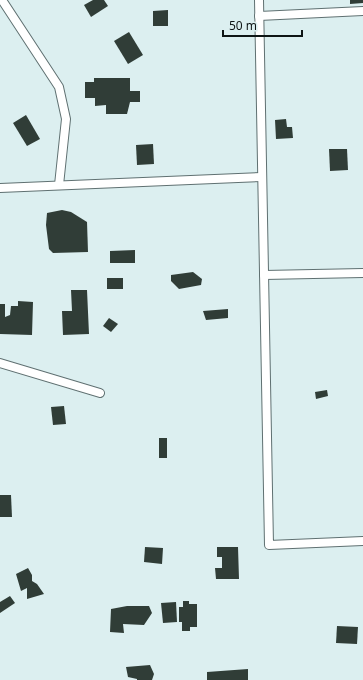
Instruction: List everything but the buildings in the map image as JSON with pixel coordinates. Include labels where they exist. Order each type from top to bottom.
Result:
[{"type":"street","points":[[2,0],[59,87],[66,119],[59,186]]},
{"type":"street","points":[[259,0],[269,546],[363,541]]},
{"type":"street","points":[[259,16],[363,11]]},
{"type":"street","points":[[0,188],[262,178]]},
{"type":"street","points":[[264,275],[363,272]]},
{"type":"street","points":[[0,363],[100,393]]}]
